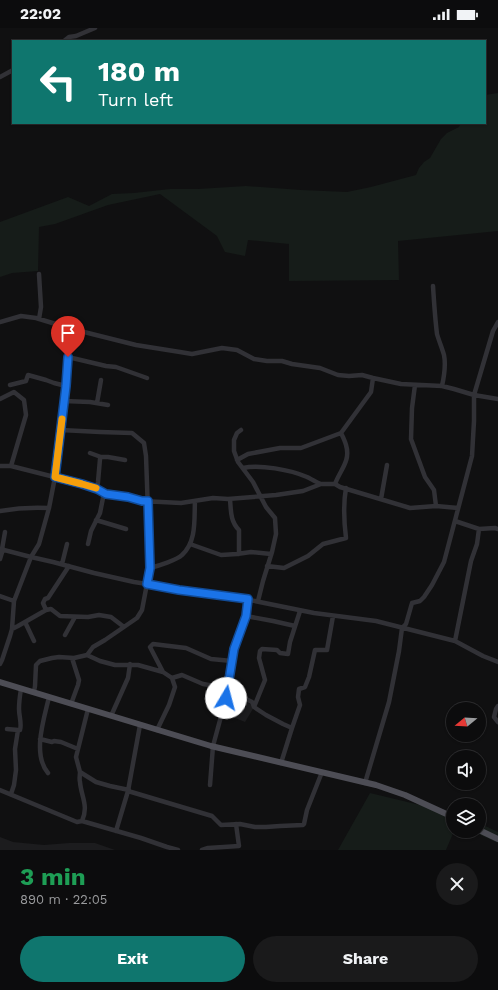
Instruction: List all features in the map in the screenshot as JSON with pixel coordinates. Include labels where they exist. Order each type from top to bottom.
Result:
[{"type":"main road","points":[[0,682],[213,746],[376,785],[405,795],[446,814]]},
{"type":"main road","points":[[486,833],[498,839]]},
{"type":"street","points":[[65,40],[69,37],[76,36],[96,28]]},
{"type":"street","points":[[0,77],[12,71]]},
{"type":"street","points":[[39,274],[41,307],[39,319]]},
{"type":"street","points":[[433,286],[437,334],[444,355],[445,365],[442,386]]},
{"type":"street","points":[[0,322],[21,316],[39,319],[136,345],[192,354],[222,348],[237,350],[254,359],[282,361],[320,368],[338,375],[362,375],[401,384],[442,386],[498,399]]},
{"type":"street","points":[[365,783],[389,702],[402,628],[406,624],[412,603],[420,601],[424,597],[432,586],[444,562],[472,456],[474,394],[493,331],[498,322]]},
{"type":"street","points":[[0,664],[12,628],[14,600],[39,544],[49,508],[55,477],[72,329]]},
{"type":"street","points":[[68,357],[116,367],[147,378]]},
{"type":"street","points":[[11,466],[26,415],[24,400],[14,392],[10,384],[26,381],[28,375],[66,386]]},
{"type":"street","points":[[237,460],[248,454],[280,448],[301,448],[341,433],[371,392],[373,378]]},
{"type":"street","points":[[97,403],[101,380]]},
{"type":"street","points":[[415,385],[412,408],[411,439],[425,478],[434,490],[436,506]]},
{"type":"street","points":[[0,399],[14,392]]},
{"type":"street","points":[[64,401],[90,402],[108,405]]},
{"type":"street","points":[[61,430],[132,433],[144,443],[146,456],[150,568],[142,610],[137,618],[105,640],[93,646],[87,655]]},
{"type":"street","points":[[241,430],[234,440],[234,451],[237,460],[253,482],[266,507],[275,518],[276,534],[258,601]]},
{"type":"street","points":[[335,484],[348,456],[346,445],[341,433]]},
{"type":"street","points":[[90,453],[101,457],[124,460]]},
{"type":"street","points":[[97,489],[101,457]]},
{"type":"street","points":[[381,499],[387,465]]},
{"type":"street","points":[[0,466],[11,466],[82,484],[106,494],[128,497],[142,501],[181,503],[213,498],[230,499],[260,497],[304,491],[321,484],[335,484],[410,508],[436,506],[458,508]]},
{"type":"street","points":[[243,468],[263,467],[290,471],[321,484]]},
{"type":"street","points":[[267,566],[284,568],[308,556],[323,544],[346,538],[344,497],[346,488]]},
{"type":"street","points":[[88,544],[91,531],[100,513],[104,493]]},
{"type":"street","points":[[230,499],[231,514],[235,526],[239,530],[239,554]]},
{"type":"street","points":[[150,568],[182,556],[190,544],[194,530],[195,501]]},
{"type":"street","points":[[0,511],[34,507],[49,508]]},
{"type":"street","points":[[96,520],[126,529]]},
{"type":"street","points":[[455,521],[479,529],[498,529]]},
{"type":"street","points":[[456,642],[470,567],[477,544],[479,529]]},
{"type":"street","points":[[0,559],[6,532]]},
{"type":"street","points":[[62,564],[67,544]]},
{"type":"street","points":[[190,544],[221,555],[251,552],[271,554]]},
{"type":"street","points":[[2,549],[134,582],[248,599],[300,611],[376,621],[456,642],[482,656],[498,662]]},
{"type":"street","points":[[46,610],[43,603],[45,599],[48,598],[69,566]]},
{"type":"street","points":[[0,596],[14,600]]},
{"type":"street","points":[[210,785],[213,746],[223,711],[234,649],[246,616],[248,599]]},
{"type":"street","points":[[12,628],[46,610],[51,609],[60,616],[88,617],[99,615],[111,617],[124,627]]},
{"type":"street","points":[[254,707],[265,680],[259,658],[260,651],[262,649],[277,650],[280,653],[288,654],[290,642],[300,611]]},
{"type":"street","points":[[246,616],[295,626]]},
{"type":"street","points":[[281,763],[300,705],[298,698],[299,689],[305,686],[309,677],[315,650],[327,650],[333,616]]},
{"type":"street","points":[[65,635],[75,617]]},
{"type":"street","points":[[25,622],[34,641]]},
{"type":"street","points":[[163,672],[150,647],[153,644],[186,648],[211,659],[232,662]]},
{"type":"street","points":[[34,692],[36,665],[40,661],[59,658],[72,658],[87,655],[115,665],[138,665],[163,672],[172,678],[175,687],[157,730]]},
{"type":"street","points":[[70,704],[79,680],[72,658]]},
{"type":"street","points":[[111,716],[128,678],[130,664]]},
{"type":"street","points":[[172,678],[182,675],[203,684],[227,688],[252,702],[254,707],[266,715],[292,728]]},
{"type":"street","points":[[11,794],[16,770],[15,749],[18,730],[20,730],[21,727],[19,707],[21,689]]},
{"type":"street","points":[[48,773],[44,768],[40,754],[40,739],[49,697]]},
{"type":"street","points":[[498,706],[494,717],[498,722]]},
{"type":"street","points":[[82,821],[84,817],[85,803],[79,782],[80,772],[76,757],[88,709]]},
{"type":"street","points":[[116,830],[129,791],[140,725]]},
{"type":"street","points":[[7,729],[18,730]]},
{"type":"street","points":[[40,739],[52,742],[62,742],[78,749]]},
{"type":"street","points":[[80,772],[96,782],[212,816],[221,825],[236,824],[255,827],[304,824],[307,810],[322,772]]},
{"type":"street","points":[[0,790],[78,822],[82,821],[116,830],[178,850]]},
{"type":"street","points":[[202,850],[208,848],[239,846],[236,824]]},
{"type":"shaded area","points":[[498,93],[498,231],[398,241],[399,280],[289,281],[289,244],[248,240],[245,256],[225,252],[217,236],[160,194],[108,205],[55,224],[39,227],[38,271],[12,273],[0,277],[0,222],[68,197],[89,206],[112,194],[170,189],[246,186],[347,192],[371,187],[416,175],[419,168],[430,158],[441,139],[447,133],[459,127],[460,124],[486,124],[486,95]]},
{"type":"shaded area","points":[[229,694],[244,700],[254,707],[245,722],[223,713]]},
{"type":"shaded area","points":[[370,793],[446,811],[446,838],[451,838],[446,850],[338,850]]},
{"type":"shaded area","points":[[486,826],[498,832],[498,843],[486,837]]},
{"type":"shaded area","points":[[0,837],[13,842],[44,845],[95,843],[115,850],[0,850]]},
{"type":"slow traffic","points":[[62,419],[55,477],[96,488]]},
{"type":"route","points":[[68,357],[55,477],[97,489],[106,494],[148,501],[150,568],[147,584],[179,590],[248,599],[246,616],[234,649],[226,698]]}]
